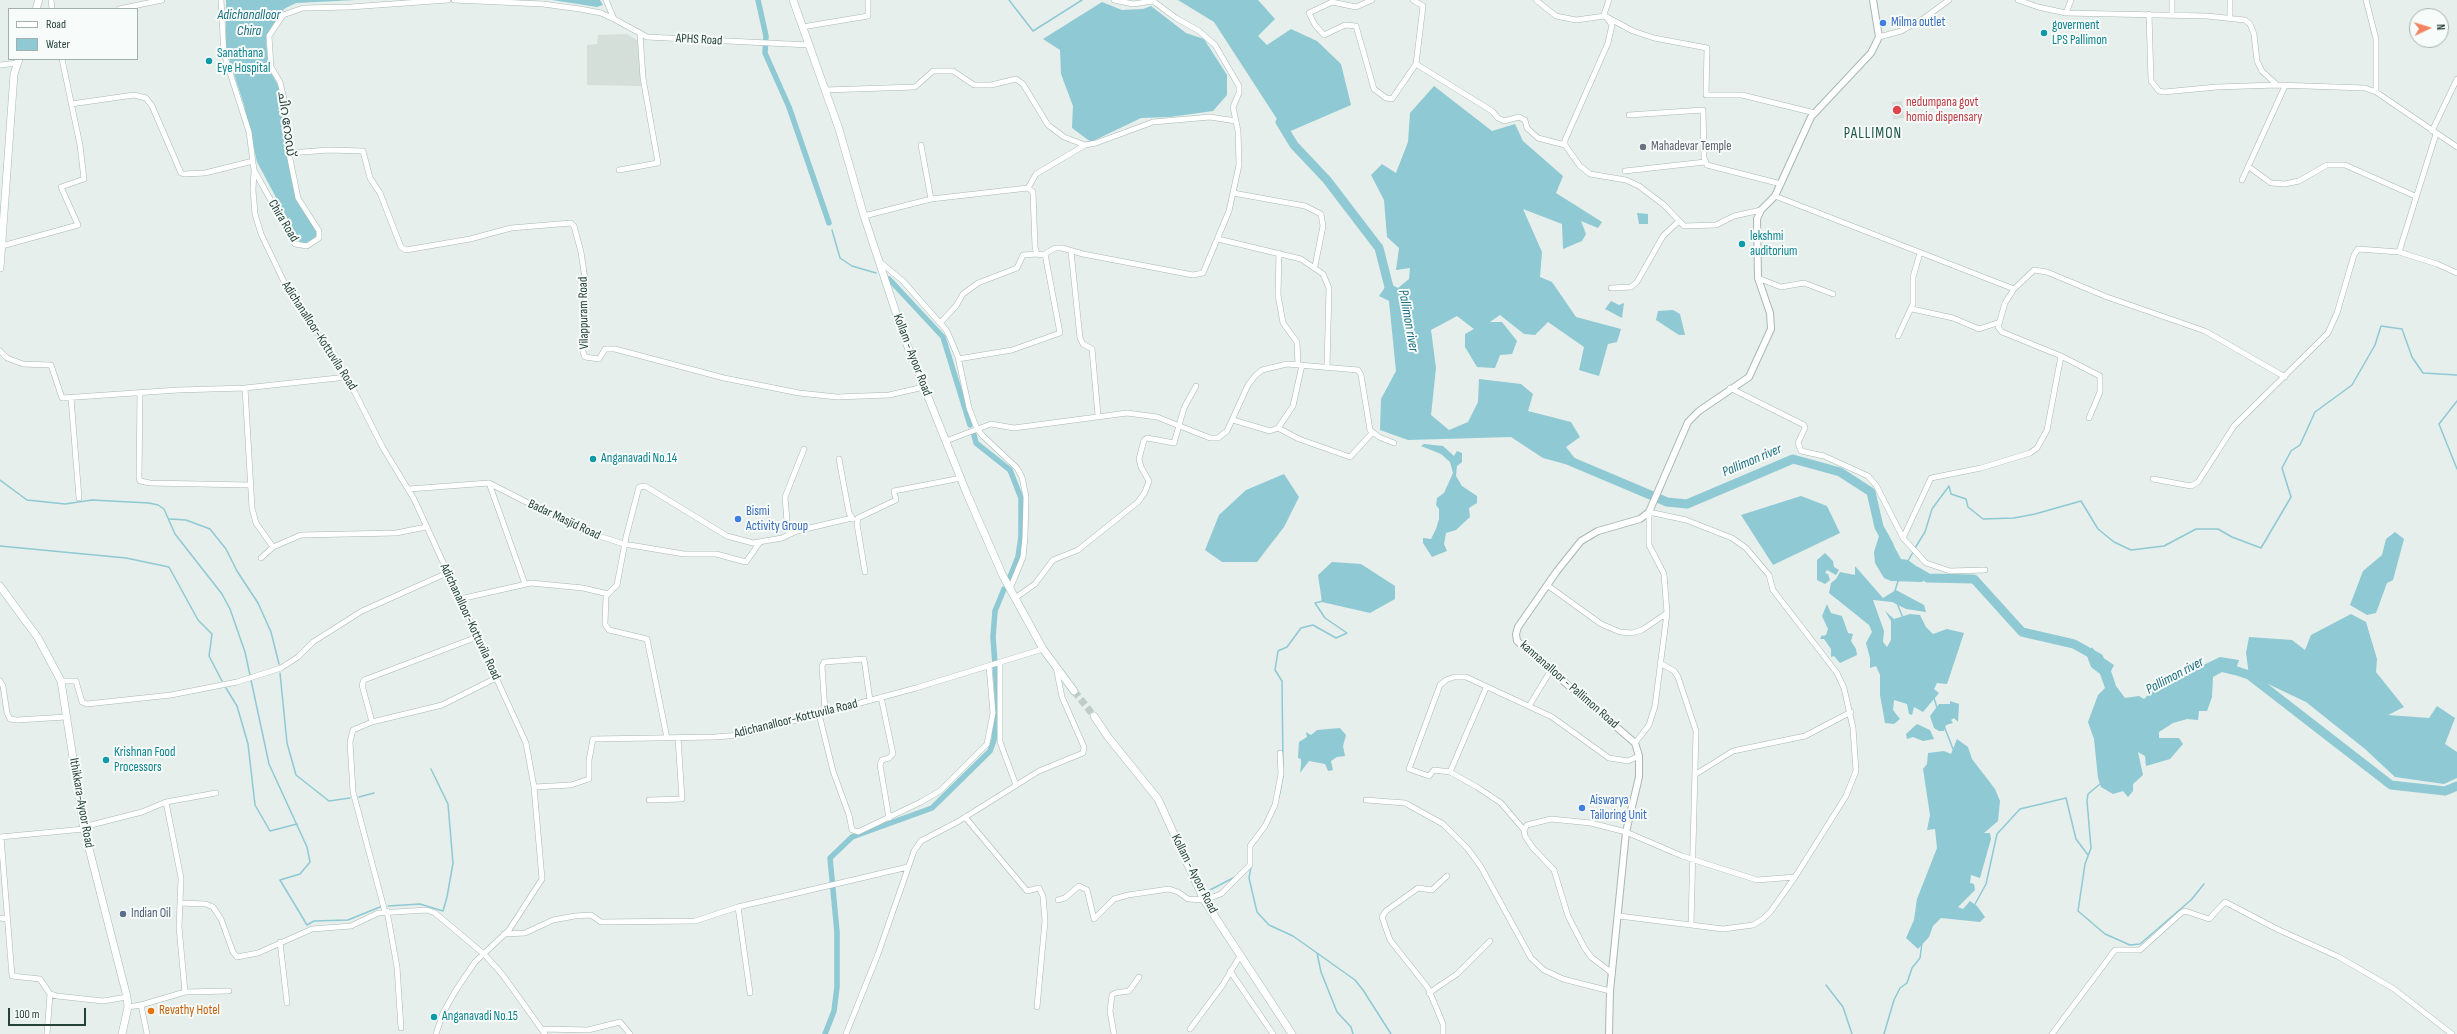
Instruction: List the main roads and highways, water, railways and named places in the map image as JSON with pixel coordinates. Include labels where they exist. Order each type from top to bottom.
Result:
[{"type":"main road","name":"Kollam - Ayoor Road","points":[[793,0],[840,129],[864,216],[904,337],[961,478],[1010,589],[1043,649],[1074,691]]},
{"type":"main road","points":[[0,268],[14,74],[18,61]]},
{"type":"main road","name":"Ithikkara-Ayoor Road","points":[[0,586],[38,638],[61,681],[84,828],[127,997],[128,1007],[122,1034]]},
{"type":"main road","name":"Kollam - Ayoor Road","points":[[1094,716],[1108,737],[1158,799],[1204,900],[1292,1034]]},
{"type":"water","name":"Adichanalloor Chira","points":[[226,0],[356,0],[296,3],[284,9],[272,27],[266,41],[269,69],[279,87],[296,199],[318,232],[315,238],[304,244],[300,242],[257,162],[244,105],[226,49]]},
{"type":"water","points":[[552,0],[600,0],[603,5],[597,7]]},
{"type":"water","points":[[1178,0],[1258,0],[1275,19],[1258,36],[1267,45],[1291,29],[1317,41],[1341,64],[1351,105],[1286,133],[1214,22]]},
{"type":"water","points":[[1102,2],[1122,10],[1143,9],[1151,6],[1186,33],[1204,39],[1227,75],[1227,95],[1213,111],[1170,117],[1141,118],[1091,142],[1072,128],[1073,106],[1061,74],[1060,50],[1043,39]]},
{"type":"water","points":[[1434,86],[1492,131],[1515,124],[1523,141],[1563,176],[1556,193],[1602,222],[1598,228],[1581,221],[1586,234],[1582,241],[1563,249],[1562,224],[1523,209],[1542,252],[1540,277],[1552,282],[1576,317],[1621,329],[1617,342],[1608,344],[1599,376],[1579,370],[1584,347],[1548,322],[1535,335],[1524,334],[1500,315],[1490,322],[1502,322],[1517,341],[1512,354],[1500,355],[1495,368],[1477,367],[1465,347],[1465,334],[1474,329],[1457,316],[1431,330],[1436,368],[1431,415],[1449,430],[1468,422],[1478,402],[1479,379],[1521,384],[1533,394],[1528,411],[1571,422],[1580,437],[1566,447],[1583,469],[1543,458],[1511,437],[1408,440],[1380,430],[1381,399],[1396,371],[1389,301],[1379,296],[1388,283],[1398,288],[1409,279],[1410,268],[1396,270],[1399,248],[1387,237],[1384,200],[1371,175],[1382,164],[1396,173],[1408,142],[1410,113]]},
{"type":"water","points":[[1637,213],[1648,214],[1648,224],[1639,224]]},
{"type":"water","points":[[1611,301],[1619,305],[1624,303],[1622,318],[1605,309]]},
{"type":"water","points":[[1673,310],[1680,314],[1685,335],[1679,335],[1656,320],[1658,311]]},
{"type":"water","points":[[1424,444],[1443,446],[1454,456],[1457,451],[1462,453],[1462,462],[1457,466],[1456,476],[1462,486],[1477,496],[1477,503],[1469,508],[1470,517],[1456,530],[1446,533],[1444,544],[1447,551],[1432,557],[1423,543],[1423,538],[1431,539],[1436,529],[1439,519],[1439,509],[1436,505],[1437,498],[1444,493],[1453,473],[1450,462],[1441,454],[1421,446]]},
{"type":"water","points":[[1284,474],[1299,497],[1284,527],[1257,562],[1222,562],[1205,550],[1219,515],[1246,490]]},
{"type":"water","points":[[1801,496],[1827,506],[1840,533],[1773,565],[1741,515]]},
{"type":"water","points":[[2395,532],[2404,539],[2393,580],[2387,583],[2376,613],[2367,615],[2350,605],[2363,571],[2382,555],[2386,539]]},
{"type":"water","points":[[1887,533],[1901,559],[1908,560],[1928,575],[1922,582],[1891,581],[1884,578],[1875,563],[1874,552],[1879,536]]},
{"type":"water","points":[[1825,553],[1833,561],[1834,567],[1839,570],[1836,575],[1827,570],[1825,573],[1828,574],[1830,580],[1825,584],[1817,580],[1817,560]]},
{"type":"water","points":[[1332,562],[1361,564],[1395,586],[1395,599],[1370,613],[1322,602],[1318,575]]},
{"type":"water","points":[[1855,566],[1883,598],[1896,590],[1924,605],[1926,612],[1906,609],[1892,602],[1873,600],[1884,631],[1883,642],[1887,647],[1891,640],[1891,621],[1885,611],[1894,619],[1910,614],[1920,615],[1926,627],[1933,634],[1947,629],[1964,633],[1947,684],[1937,683],[1934,689],[1939,693],[1923,712],[1914,707],[1912,715],[1909,714],[1907,704],[1894,700],[1893,710],[1900,719],[1894,724],[1885,723],[1880,695],[1880,675],[1876,666],[1870,668],[1870,658],[1866,643],[1872,632],[1869,625],[1829,593],[1831,583],[1836,579],[1840,572],[1855,575]]},
{"type":"water","points":[[1827,604],[1831,613],[1842,616],[1848,633],[1853,634],[1851,641],[1856,649],[1857,655],[1840,663],[1834,656],[1831,657],[1831,649],[1824,639],[1820,639],[1822,635],[1826,635],[1828,629],[1822,616]]},
{"type":"water","points":[[2351,614],[2366,622],[2377,659],[2376,672],[2404,707],[2388,715],[2429,718],[2437,706],[2455,718],[2445,744],[2457,752],[2457,778],[2444,784],[2395,777],[2365,749],[2306,702],[2249,675],[2246,653],[2249,637],[2292,640],[2305,650],[2311,635]]},
{"type":"water","points":[[2092,647],[2096,653],[2114,665],[2111,671],[2116,686],[2125,698],[2139,696],[2144,699],[2167,676],[2183,675],[2220,657],[2239,660],[2234,675],[2222,672],[2213,677],[2212,697],[2207,711],[2199,711],[2198,720],[2187,719],[2173,723],[2159,732],[2159,738],[2179,738],[2183,744],[2170,759],[2146,766],[2145,756],[2138,752],[2143,775],[2133,784],[2133,791],[2128,797],[2123,791],[2113,794],[2101,787],[2098,778],[2094,739],[2088,722],[2098,695],[2105,688],[2100,674],[2091,667],[2087,656]]},
{"type":"water","points":[[1950,701],[1959,704],[1958,722],[1954,718],[1951,720],[1953,723],[1946,725],[1944,731],[1939,731],[1934,728],[1930,716],[1939,704],[1950,704]]},
{"type":"water","points":[[1917,724],[1930,730],[1934,739],[1923,741],[1913,737],[1907,739],[1906,734]]},
{"type":"water","points":[[1340,728],[1346,735],[1343,746],[1345,756],[1337,757],[1331,761],[1333,770],[1328,771],[1325,764],[1309,761],[1300,773],[1301,759],[1298,758],[1299,742],[1307,737],[1306,732],[1311,735],[1317,730]]},
{"type":"water","points":[[1957,739],[1968,747],[1972,759],[1995,789],[2000,801],[1998,821],[1984,833],[1990,833],[1991,839],[1980,878],[1971,875],[1970,883],[1974,884],[1975,890],[1958,907],[1963,909],[1970,901],[1977,906],[1985,917],[1980,922],[1941,918],[1933,926],[1929,937],[1918,949],[1906,938],[1914,920],[1917,899],[1937,848],[1935,829],[1927,830],[1930,815],[1923,769],[1927,764],[1928,753],[1944,751],[1951,754]]},
{"type":"waterway","points":[[758,0],[766,36],[765,53],[789,107],[829,223]]},
{"type":"waterway","points":[[1009,0],[1033,31],[1082,0]]},
{"type":"waterway","name":"Pallimon river","points":[[1280,122],[1294,145],[1327,180],[1379,248],[1391,295]]},
{"type":"waterway","points":[[832,230],[840,258],[852,266],[876,273]]},
{"type":"waterway","points":[[889,279],[943,337],[970,425]]},
{"type":"waterway","points":[[1915,548],[1925,532],[1932,509],[1949,486],[1951,494],[1966,499],[1968,507],[1983,519],[2014,518],[2035,514],[2081,501],[2098,529],[2114,542],[2131,550],[2164,546],[2196,529],[2218,529],[2232,537],[2261,548],[2291,497],[2282,468],[2291,451],[2300,445],[2315,412],[2352,385],[2375,345],[2381,326],[2402,329],[2412,357],[2423,373],[2457,375]]},
{"type":"waterway","points":[[2457,401],[2439,424],[2457,469]]},
{"type":"waterway","points":[[974,435],[976,443],[1010,470],[1021,498],[1021,537],[1018,557],[1010,577]]},
{"type":"waterway","name":"Pallimon river","points":[[1570,461],[1667,502],[1687,504],[1793,459],[1840,472],[1871,492],[1879,527],[1889,545]]},
{"type":"waterway","points":[[0,480],[27,500],[65,504],[92,500],[149,503],[158,505],[164,509],[175,534],[222,594],[230,609],[245,652],[269,764],[307,847],[310,862],[300,874],[280,880],[307,925],[314,921],[348,920],[380,907]]},
{"type":"waterway","points":[[170,519],[186,520],[210,529],[226,549],[237,571],[258,603],[271,632],[279,664]]},
{"type":"waterway","points":[[0,546],[126,558],[169,567],[198,620],[212,634],[209,656],[222,681]]},
{"type":"waterway","points":[[1908,561],[1913,552]]},
{"type":"waterway","name":"Pallimon river","points":[[1916,571],[1928,578],[1974,579],[2022,632],[2074,644],[2099,658]]},
{"type":"waterway","points":[[1894,594],[1898,581]]},
{"type":"waterway","points":[[825,1034],[834,1011],[837,987],[837,932],[830,858],[852,837],[932,808],[990,751],[994,740],[998,705],[993,637],[995,611],[1004,589]]},
{"type":"waterway","points":[[1283,766],[1282,681],[1275,670],[1278,651],[1287,647],[1301,628],[1313,625],[1336,638],[1347,633],[1325,618],[1315,603],[1323,601]]},
{"type":"waterway","points":[[1897,603],[1903,618]]},
{"type":"waterway","name":"Pallimon river","points":[[2225,667],[2249,675],[2391,785],[2445,791],[2457,786]]},
{"type":"waterway","points":[[280,673],[287,743],[296,775],[329,801],[350,798]]},
{"type":"waterway","points":[[226,688],[237,706],[248,744],[255,805],[270,831],[297,824]]},
{"type":"waterway","points":[[1934,698],[1937,708]]},
{"type":"waterway","points":[[1944,726],[1953,749]]},
{"type":"waterway","points":[[388,906],[420,904],[443,911],[453,863],[448,804],[431,769]]},
{"type":"waterway","points":[[1279,797],[1283,776]]},
{"type":"waterway","points":[[2100,784],[2088,794],[2087,801],[2091,848],[2085,864],[2078,911],[2105,934],[2130,945],[2140,944],[2191,900],[2204,884]]},
{"type":"waterway","points":[[359,797],[374,793]]},
{"type":"waterway","points":[[1974,906],[1986,884],[1997,834],[2020,809],[2066,798],[2076,839],[2088,855]]},
{"type":"waterway","points":[[1251,867],[1249,878],[1257,912],[1269,925],[1293,936],[1317,953],[1321,972],[1337,1012],[1351,1027],[1353,1034]]},
{"type":"waterway","points":[[1208,891],[1235,877]]},
{"type":"waterway","points":[[1884,1034],[1894,1000],[1900,988],[1907,983],[1912,968],[1920,958],[1922,943]]},
{"type":"waterway","points":[[1317,953],[1355,980],[1391,1034]]},
{"type":"waterway","points":[[1826,985],[1843,1007],[1852,1034]]},
{"type":"tunnel","points":[[1074,691],[1094,716]]},
{"type":"place","name":"Milma outlet","points":[[1883,23]]},
{"type":"place","name":"goverment LPS Pallimon","points":[[2044,33]]},
{"type":"place","name":"Sanathana Eye Hospital","points":[[209,61]]},
{"type":"place","name":"nedumpana govt homio dispensary","points":[[1897,110]]},
{"type":"place","name":"Mahadevar Temple","points":[[1643,147]]},
{"type":"place","name":"lekshmi auditorium","points":[[1742,244]]},
{"type":"place","name":"Anganavadi No.14","points":[[593,459]]},
{"type":"place","name":"Bismi Activity Group","points":[[738,519]]},
{"type":"place","name":"Krishnan Food Processors","points":[[106,760]]},
{"type":"place","name":"Aiswarya Tailoring Unit","points":[[1582,808]]},
{"type":"place","name":"Indian Oil","points":[[123,914]]},
{"type":"place","name":"Revathy Hotel","points":[[151,1011]]},
{"type":"place","name":"Anganavadi No.15","points":[[434,1017]]},
{"type":"district","name":"PALLIMON","points":[[1873,134]]}]
